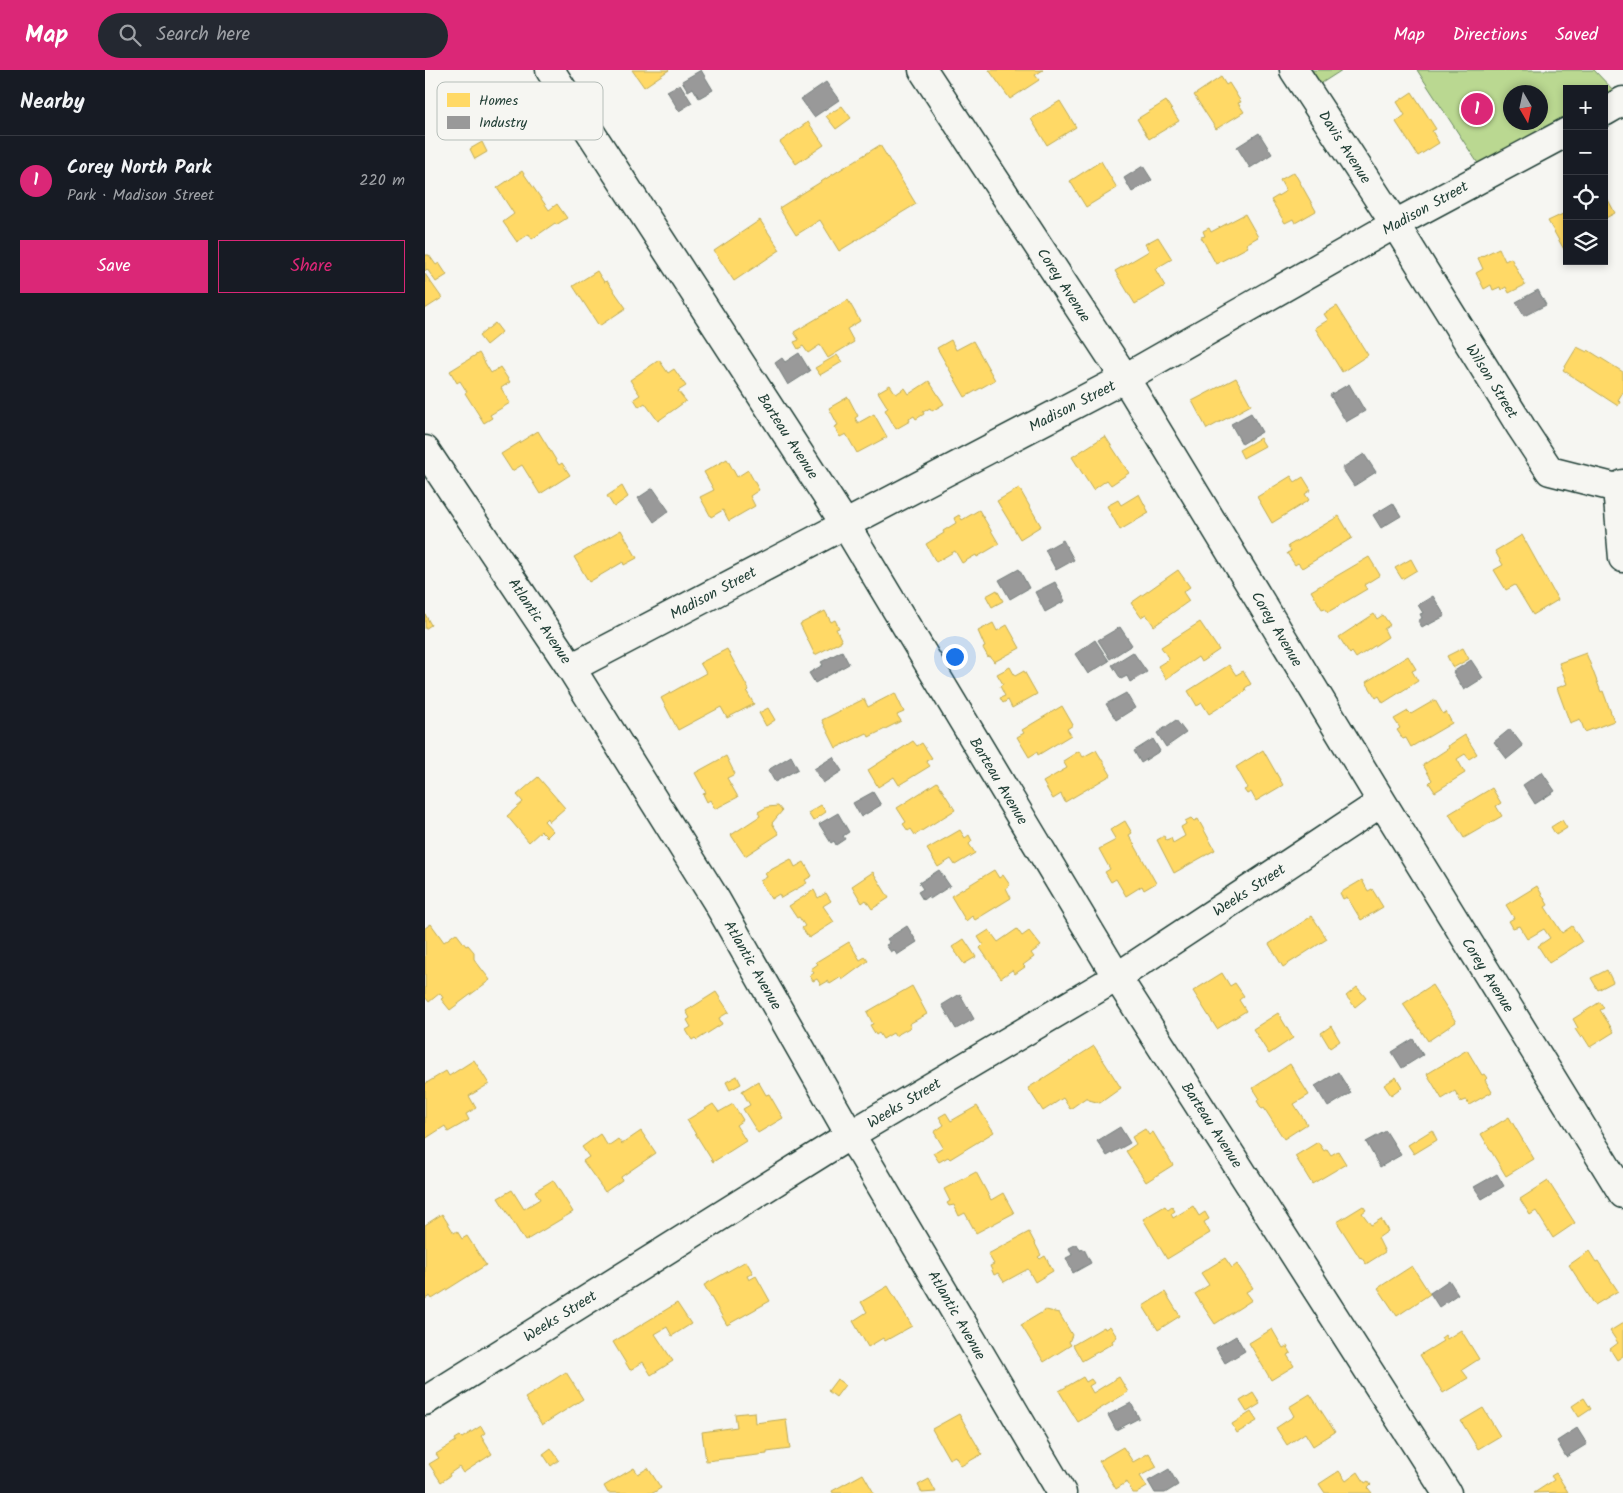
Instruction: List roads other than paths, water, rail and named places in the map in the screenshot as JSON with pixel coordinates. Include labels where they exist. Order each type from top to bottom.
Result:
[{"type":"street","name":"Barteau Avenue","points":[[550,70],[558,82]]},
{"type":"street","name":"Corey Avenue","points":[[923,70],[1125,378],[1382,802],[1623,1194]]},
{"type":"street","name":"Davis Avenue","points":[[1294,70],[1395,224]]},
{"type":"street","points":[[1608,110],[1623,102]]},
{"type":"street","name":"Madison Street","points":[[571,668],[1125,378],[1395,224],[1563,134]]},
{"type":"street","name":"Barteau Avenue","points":[[595,140],[845,524],[1117,976],[1447,1493]]},
{"type":"street","name":"Wilson Street","points":[[1395,224],[1521,428],[1550,471],[1620,486]]},
{"type":"street","name":"Atlantic Avenue","points":[[425,450],[571,668],[716,900],[850,1135],[1062,1493]]},
{"type":"street","points":[[1620,486],[1623,558]]},
{"type":"street","name":"Weeks Street","points":[[425,1401],[850,1135],[1117,976],[1382,802]]},
{"type":"place","name":"Corey North Park","points":[[1477,109]]}]
